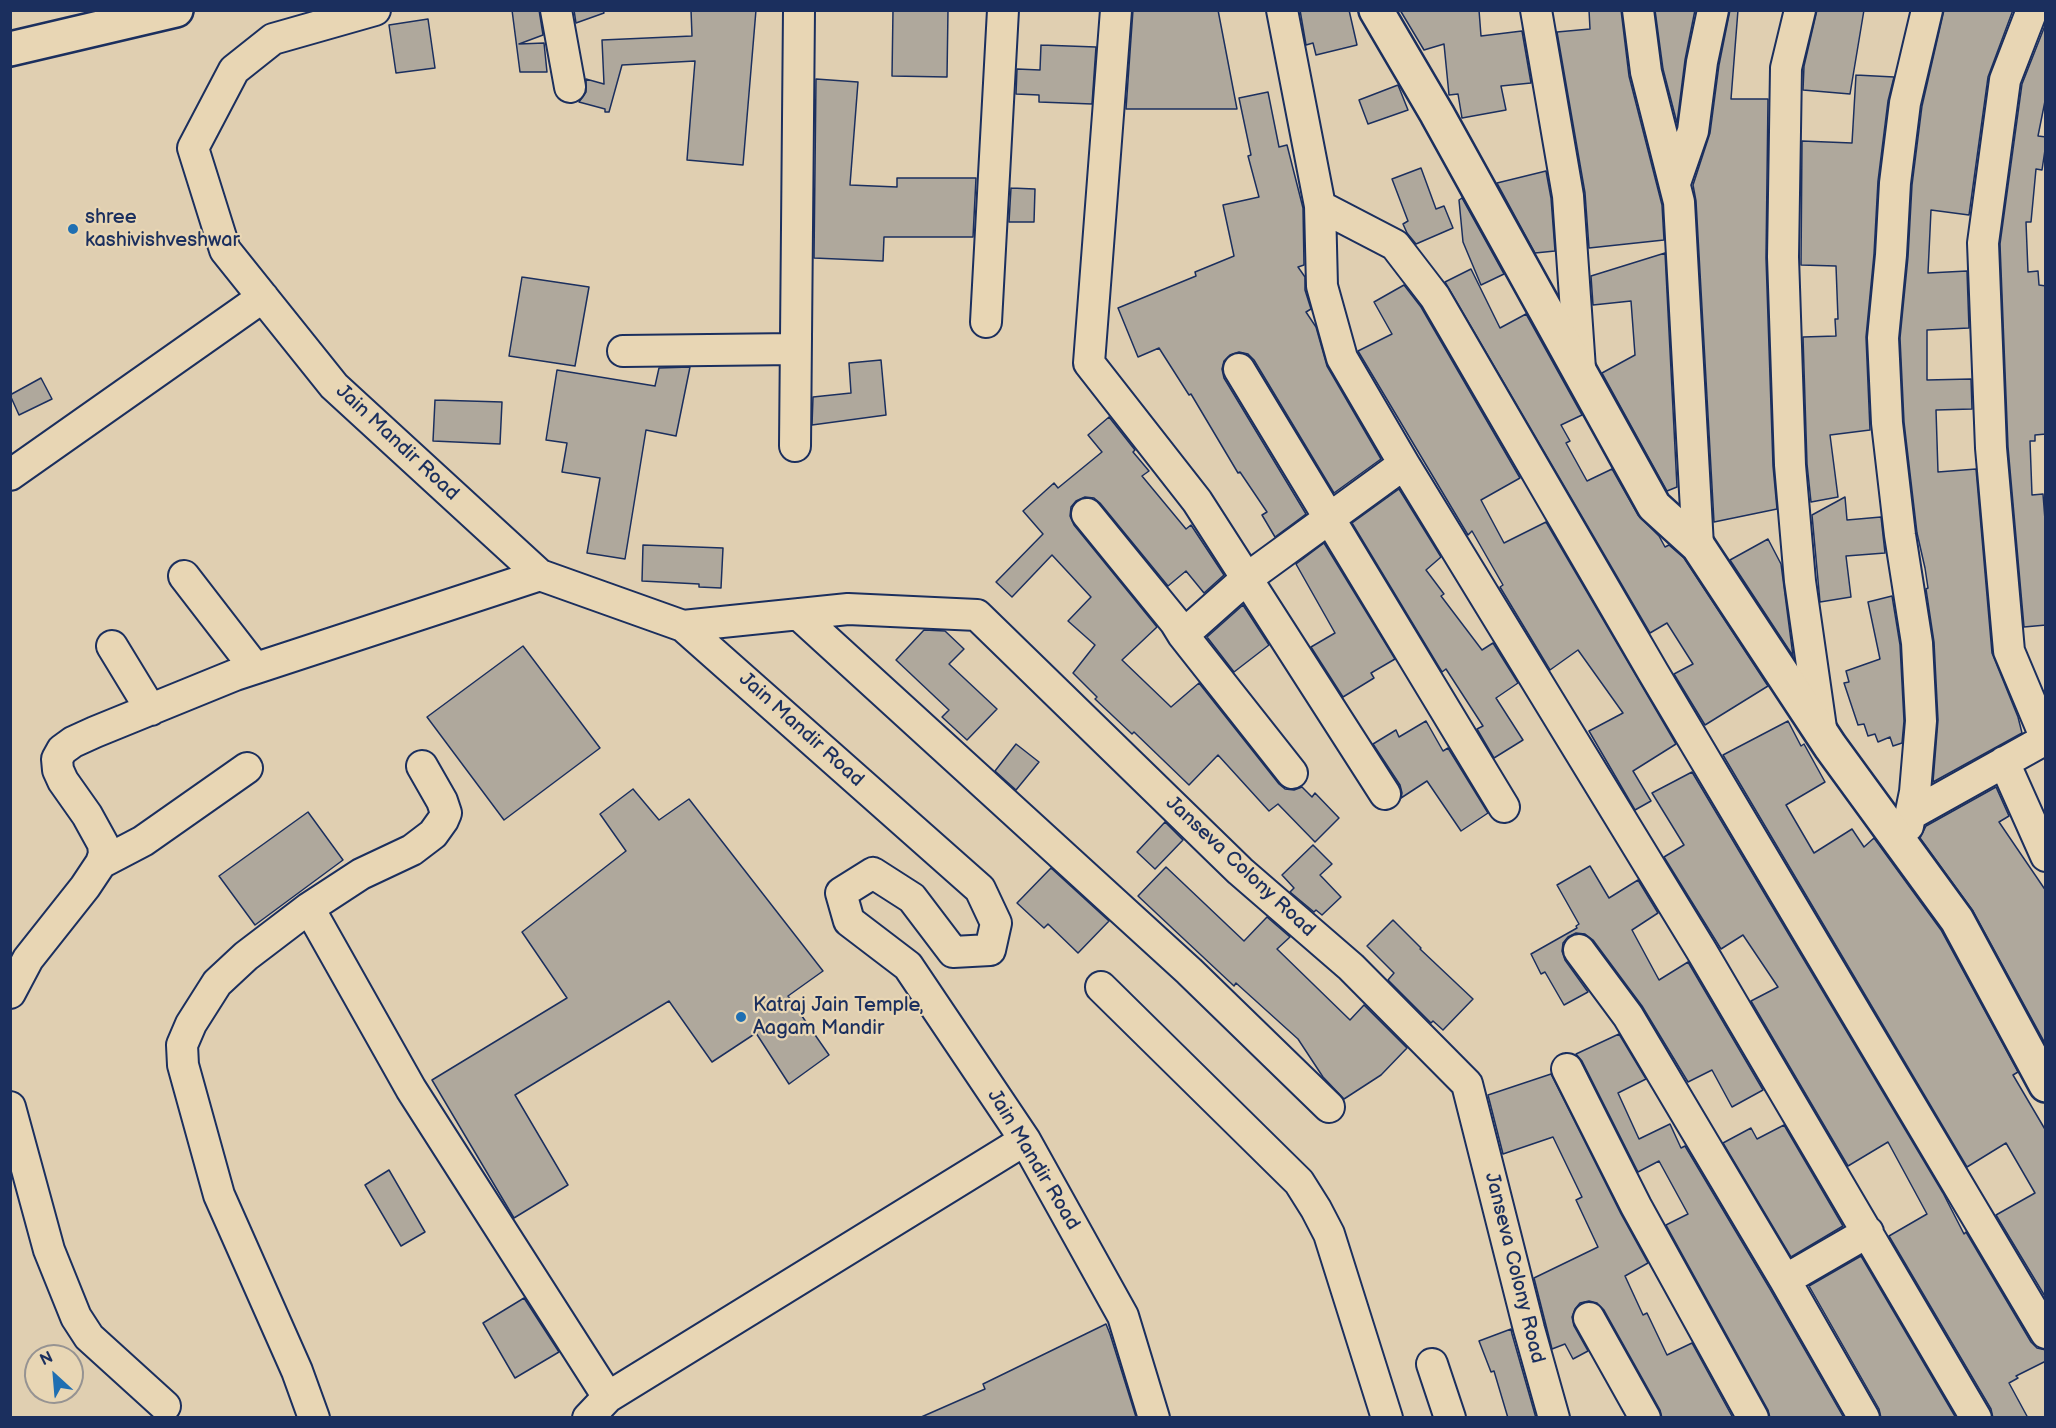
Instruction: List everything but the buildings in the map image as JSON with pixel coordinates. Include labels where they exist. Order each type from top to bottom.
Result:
[{"type":"street","points":[[10,49],[176,10]]},
{"type":"street","name":"Jain Mandir Road","points":[[375,10],[273,39],[234,70],[193,148],[225,250],[334,386],[540,575],[683,626],[980,889],[996,923],[990,951],[953,952],[912,898],[873,873],[841,893],[849,921],[908,966],[1026,1140],[1123,1316],[1154,1418]]},
{"type":"street","points":[[556,10],[570,87]]},
{"type":"street","points":[[795,446],[799,10]]},
{"type":"street","points":[[986,322],[1003,10]]},
{"type":"street","points":[[1116,10],[1089,363],[1197,501],[1385,794]]},
{"type":"street","points":[[1282,10],[1320,206],[1322,286],[1342,358],[1404,464],[1694,940],[1976,1418]]},
{"type":"street","points":[[1376,10],[1580,369],[1654,506],[1698,546],[1822,735],[1957,920],[2046,1085]]},
{"type":"street","points":[[1536,10],[1568,196],[1580,369]]},
{"type":"street","points":[[1638,10],[1646,72],[1679,202],[1698,546]]},
{"type":"street","points":[[1675,183],[1693,131],[1702,62],[1713,10]]},
{"type":"street","points":[[1800,10],[1786,68],[1783,257],[1790,465],[1800,581],[1822,735]]},
{"type":"street","points":[[1903,847],[1915,792],[1921,721],[1917,643],[1900,535],[1888,433],[1883,338],[1891,255],[1894,183],[1905,103],[1927,10]]},
{"type":"street","points":[[1910,815],[2046,739],[2009,651],[1991,448],[1983,243],[2006,80],[2032,10]]},
{"type":"street","points":[[1320,206],[1395,245],[1435,297],[1659,683],[2046,1333]]},
{"type":"street","points":[[10,475],[263,297]]},
{"type":"street","points":[[623,351],[795,349]]},
{"type":"street","points":[[1239,369],[1504,807]]},
{"type":"street","points":[[1183,635],[1246,579],[1404,464]]},
{"type":"street","points":[[1087,514],[1175,621],[1183,635],[1292,773]]},
{"type":"street","points":[[10,993],[28,959],[86,887],[104,854],[103,844],[58,770],[57,759],[62,750],[95,732],[255,668],[540,575]]},
{"type":"street","points":[[184,576],[255,668]]},
{"type":"street","name":"Janseva Colony Road","points":[[683,626],[848,609],[977,615],[1240,871],[1351,967],[1467,1084],[1554,1418]]},
{"type":"street","points":[[798,614],[1189,971],[1329,1107]]},
{"type":"street","points":[[112,646],[151,710]]},
{"type":"street","points":[[2004,762],[2046,856]]},
{"type":"street","points":[[314,1418],[297,1371],[219,1195],[183,1065],[182,1045],[191,1024],[217,983],[246,956],[309,908],[361,873],[412,850],[433,834],[446,813],[442,801],[422,766]]},
{"type":"street","points":[[101,863],[143,841],[247,768]]},
{"type":"street","points":[[309,908],[411,1089],[598,1408],[1026,1140]]},
{"type":"street","points":[[1579,950],[1628,1016],[1864,1418]]},
{"type":"street","points":[[1101,987],[1299,1182],[1329,1234],[1387,1418]]},
{"type":"street","points":[[1567,1069],[1636,1206],[1752,1418]]},
{"type":"street","points":[[10,1107],[49,1250],[76,1317],[89,1337],[165,1406]]},
{"type":"street","points":[[1785,1280],[1868,1232]]},
{"type":"street","points":[[1589,1318],[1645,1418]]},
{"type":"street","points":[[1432,1364],[1450,1418]]},
{"type":"place","name":"shree kashivishveshwar","points":[[73,229]]},
{"type":"place","name":"Katraj Jain Temple, Aagam Mandir","points":[[741,1017]]}]
